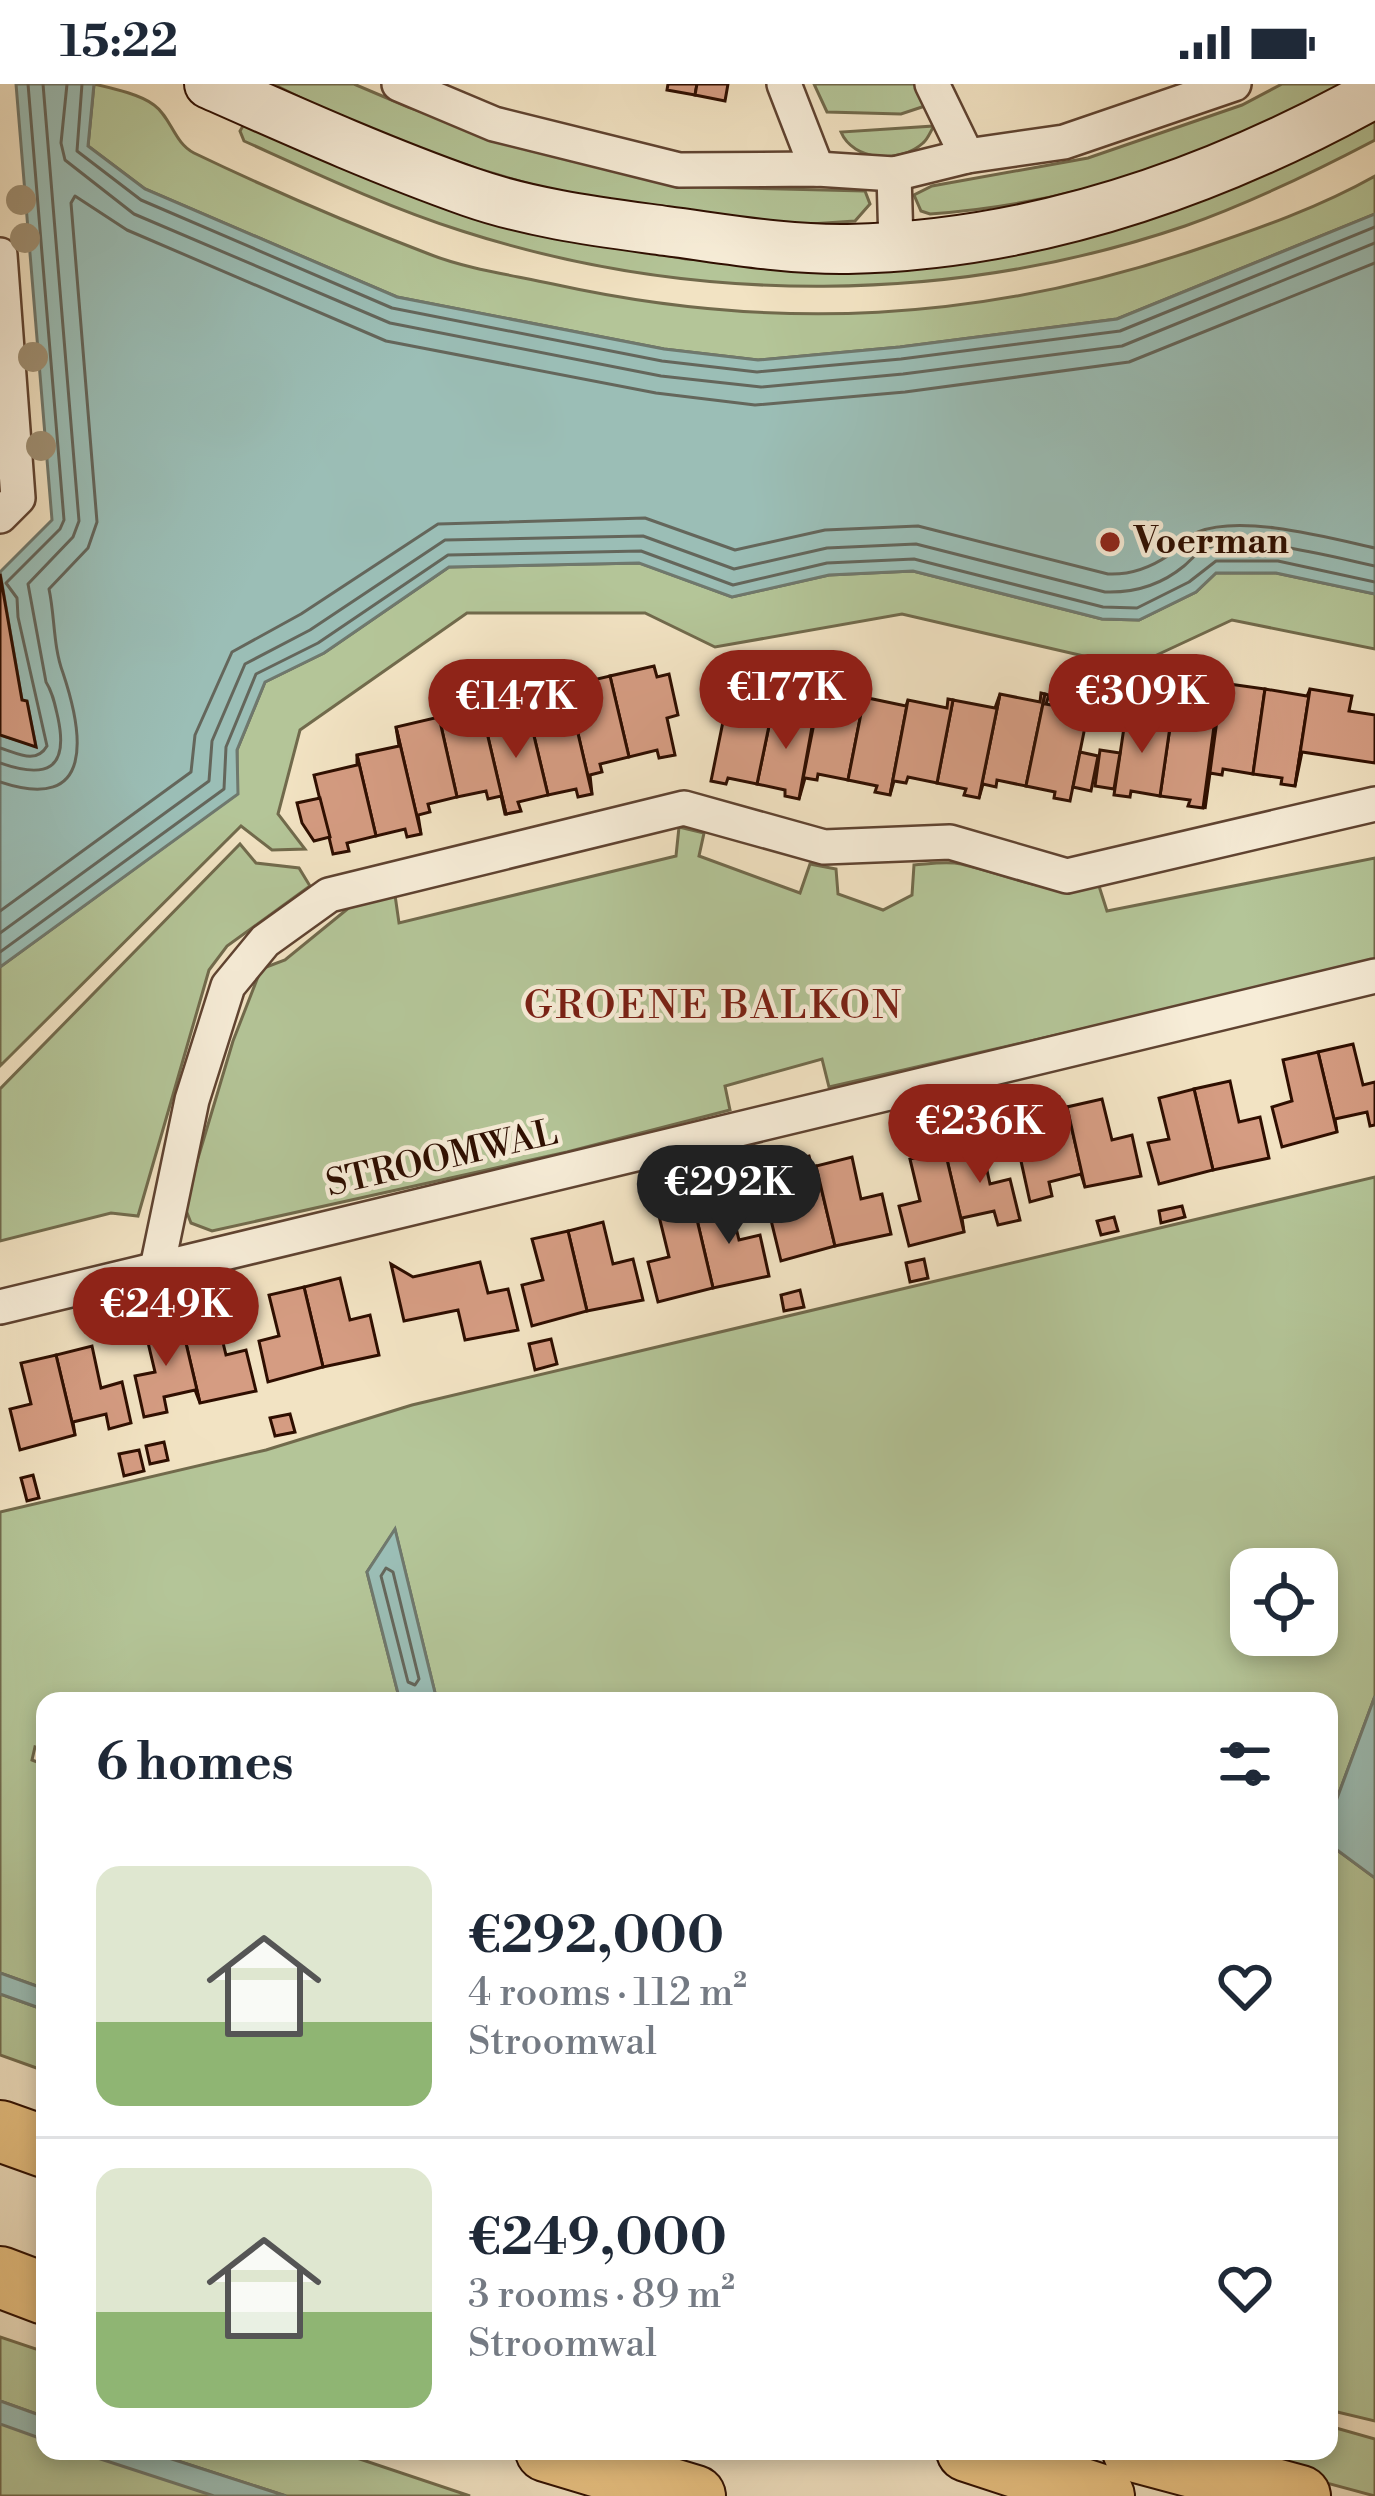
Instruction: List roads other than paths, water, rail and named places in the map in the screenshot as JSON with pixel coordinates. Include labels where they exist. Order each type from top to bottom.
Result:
[{"type":"highway","points":[[0,2131],[36,2144]]},
{"type":"highway","points":[[0,2277],[36,2291]]},
{"type":"highway","points":[[576,2460],[695,2496]]},
{"type":"highway","points":[[994,2460],[1104,2496]]},
{"type":"highway","points":[[1166,2460],[1300,2496]]},
{"type":"main road","points":[[209,84],[473,194],[579,219],[778,246],[849,249],[986,235],[1127,204],[1228,167],[1375,93]]},
{"type":"street","points":[[399,84],[494,124],[679,170],[894,174],[967,156],[1064,142],[1234,84]]},
{"type":"street","points":[[784,84],[818,169]]},
{"type":"street","points":[[932,84],[967,156]]},
{"type":"street","points":[[894,174],[896,244]]},
{"type":"street","points":[[0,255],[18,499],[0,516]]},
{"type":"street","points":[[157,1268],[192,1100],[227,986],[265,941],[329,895],[684,808],[824,847],[950,842],[1067,876],[1375,804]]},
{"type":"street","name":"STROOMWAL","points":[[0,1307],[1375,976]]},
{"type":"water","points":[[16,84],[94,84],[88,146],[145,189],[397,297],[664,349],[758,360],[1117,319],[1375,214],[1375,594],[1276,573],[1216,573],[1196,592],[1139,620],[1102,619],[913,571],[829,575],[732,597],[639,563],[449,567],[324,653],[265,682],[237,750],[238,794],[0,967],[0,735],[36,746],[27,702],[22,700],[0,572],[52,520]]},
{"type":"water","points":[[395,1529],[435,1692],[398,1692],[367,1572]]},
{"type":"water","points":[[1375,1696],[1375,1878],[1338,1851],[1338,1796]]},
{"type":"water","points":[[0,1973],[36,1986],[36,2007],[0,1994]]},
{"type":"water","points":[[0,2401],[36,2414],[36,2437],[0,2424]]},
{"type":"water","points":[[104,2460],[175,2460],[286,2496],[214,2496]]},
{"type":"place","name":"Voerman","points":[[1110,542]]},
{"type":"district","name":"GROENE BALKON","points":[[714,1006]]}]
